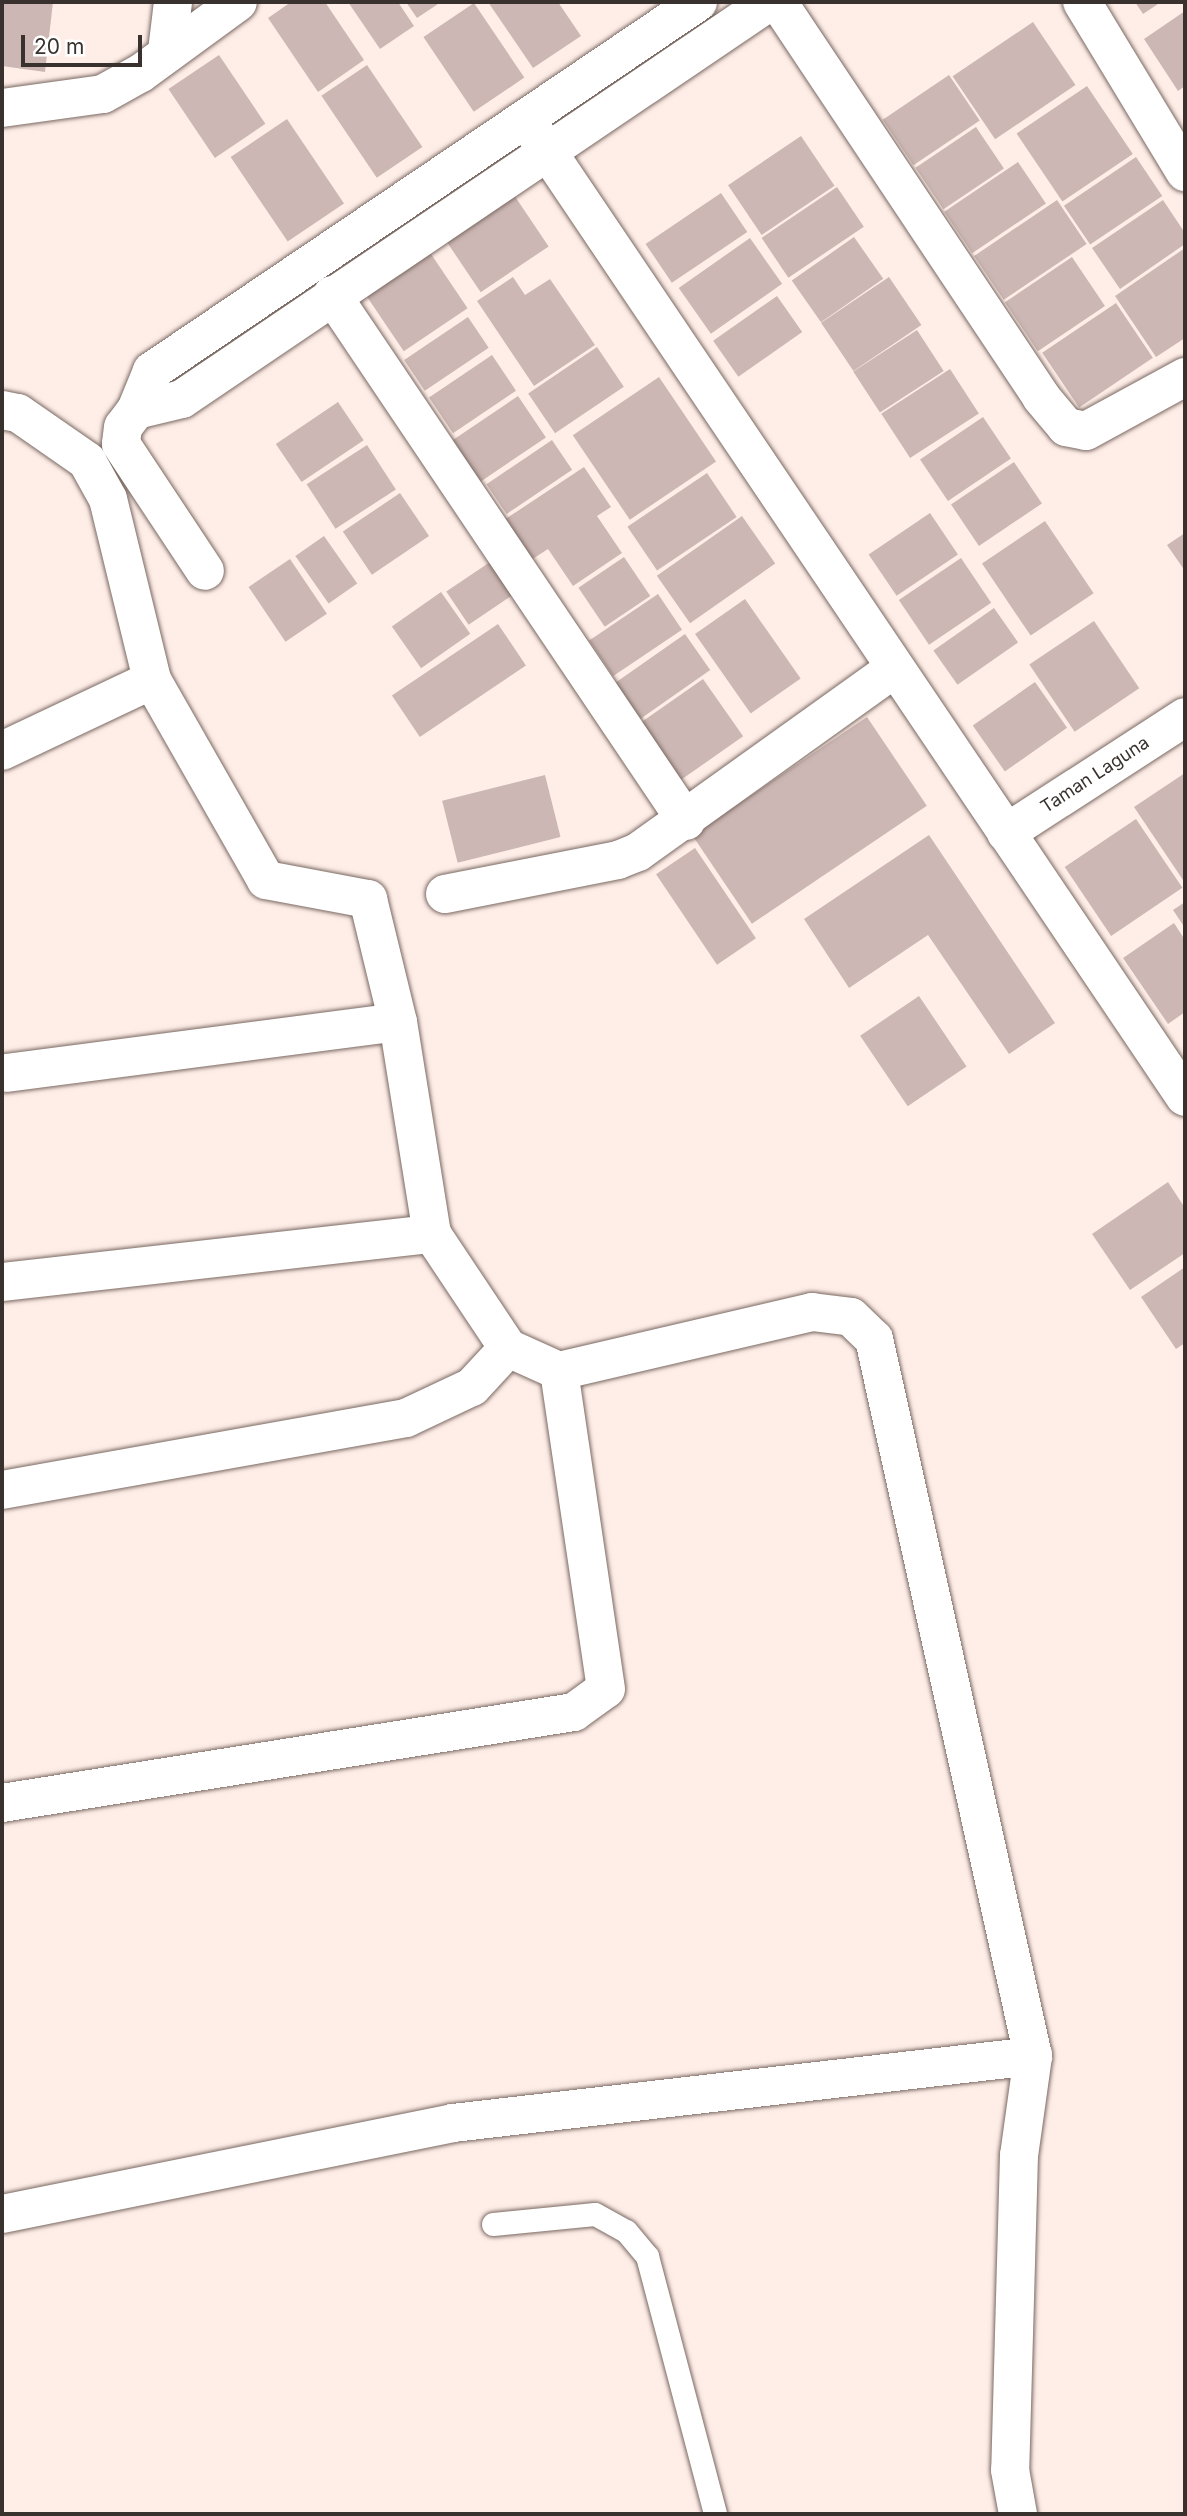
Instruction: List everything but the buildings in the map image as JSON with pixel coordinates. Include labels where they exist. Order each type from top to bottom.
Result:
[{"type":"street","points":[[167,51],[173,2]]},
{"type":"street","points":[[2,107],[103,94],[238,2]]},
{"type":"street","points":[[205,571],[121,444],[123,427],[136,410],[152,371],[524,117],[698,2]]},
{"type":"street","points":[[136,410],[182,399],[332,295],[769,2]]},
{"type":"street","points":[[778,2],[1041,397],[1066,427],[1086,432],[1185,377]]},
{"type":"street","points":[[1082,2],[1185,172]]},
{"type":"street","points":[[524,117],[1006,833],[1175,1058],[1185,1097]]},
{"type":"street","points":[[332,295],[686,821]]},
{"type":"street","points":[[2,410],[18,413],[87,461],[93,471],[108,499],[152,680],[267,880],[368,899],[398,1022],[432,1234],[509,1348],[559,1371],[812,1312],[851,1317],[874,1339],[1033,2056],[1018,2155],[1010,2470],[1018,2514]]},
{"type":"street","points":[[446,894],[618,860],[686,821],[895,668]]},
{"type":"street","points":[[2,751],[152,680]]},
{"type":"street","name":"Taman Laguna","points":[[1006,833],[1185,717]]},
{"type":"street","points":[[6,1073],[398,1022]]},
{"type":"street","points":[[2,1282],[432,1234]]},
{"type":"street","points":[[2,1490],[406,1418],[472,1387],[509,1348]]},
{"type":"street","points":[[2,1802],[574,1712],[606,1689],[559,1371]]},
{"type":"street","points":[[2,2214],[453,2123],[1033,2056]]},
{"type":"lane","points":[[493,2224],[595,2214],[626,2231],[647,2256],[715,2514]]}]
